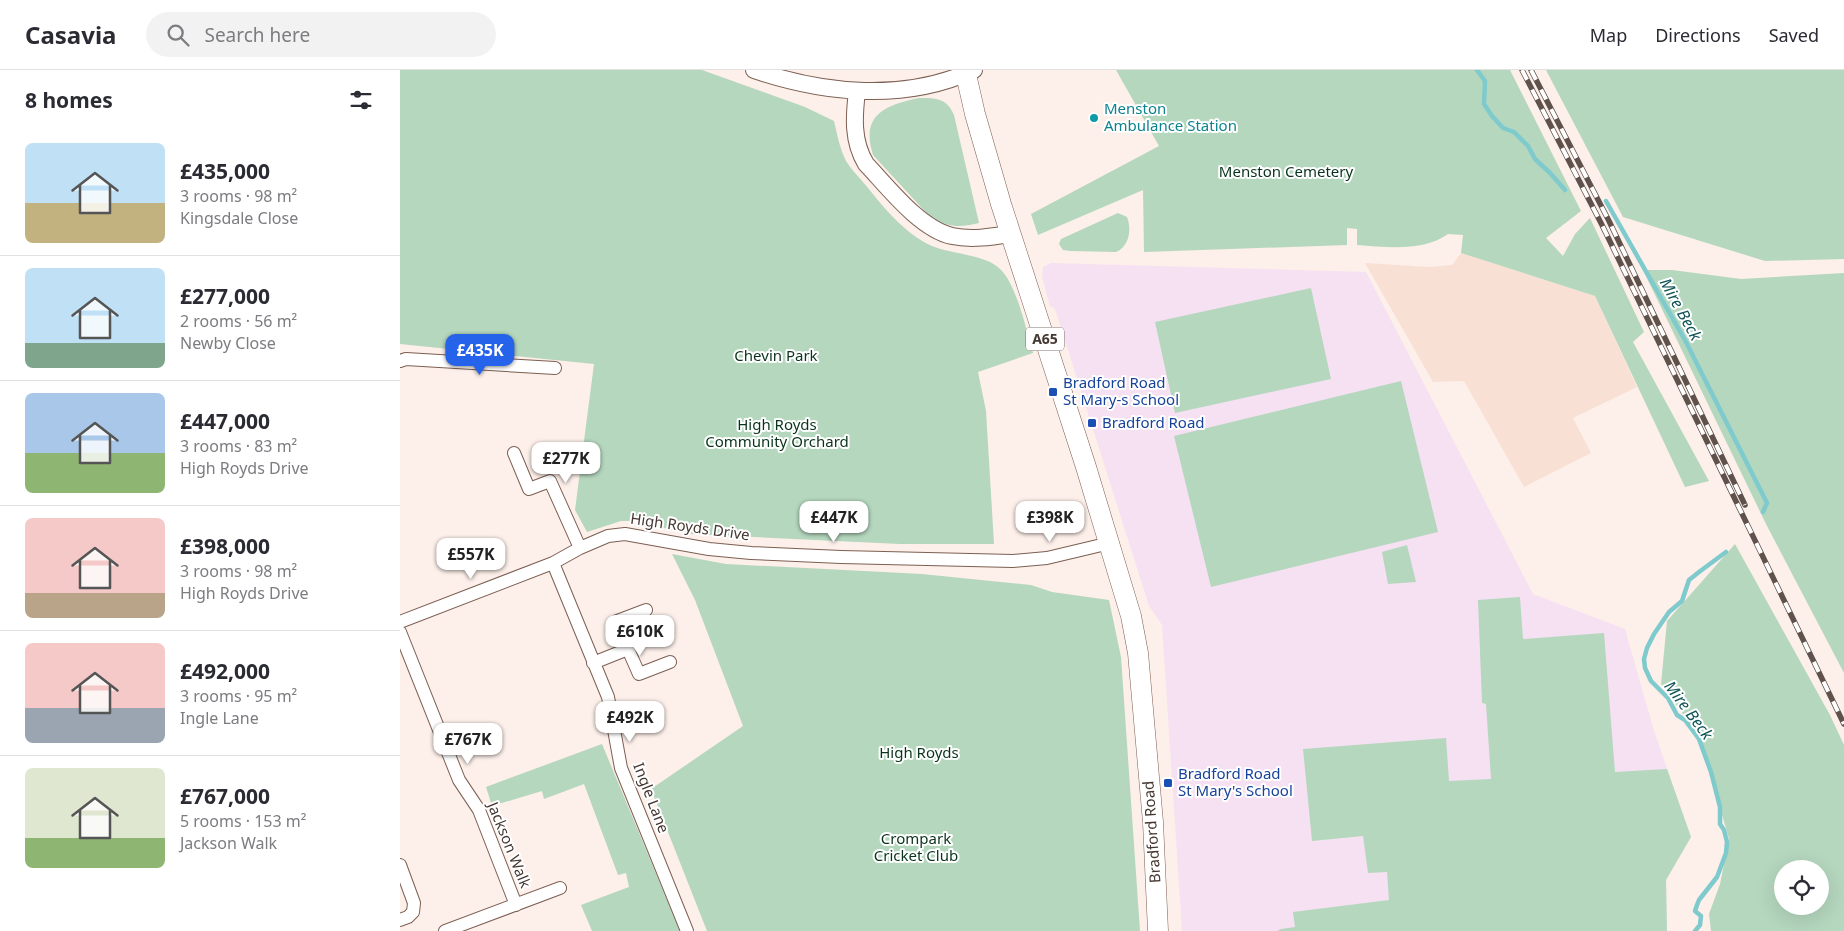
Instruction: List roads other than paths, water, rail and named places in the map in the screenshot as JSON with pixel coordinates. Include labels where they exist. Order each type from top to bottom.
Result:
[{"type":"main road","name":"Bradford Road","points":[[968,71],[975,114],[1010,234],[1044,333],[1131,616],[1138,653],[1153,822],[1158,931]]},
{"type":"street","points":[[754,70],[798,84],[882,92],[912,89],[968,71]]},
{"type":"street","points":[[857,90],[855,126],[859,153],[866,164],[920,220],[938,231],[952,236],[981,238],[1010,234]]},
{"type":"street","points":[[400,361],[406,359],[555,368]]},
{"type":"street","points":[[514,453],[529,489],[550,481],[580,548]]},
{"type":"street","name":"High Royds Drive","points":[[400,622],[553,563],[580,548],[608,536],[624,534],[709,549],[751,552],[841,557],[1013,561],[1046,558],[1110,543]]},
{"type":"street","name":"Ingle Lane","points":[[553,563],[608,697],[621,768],[687,931]]},
{"type":"street","points":[[646,610],[617,622],[639,674],[670,662]]},
{"type":"street","name":"Jackson Walk","points":[[400,632],[460,780],[480,810],[516,905]]},
{"type":"street","points":[[593,663],[628,649]]},
{"type":"street","points":[[400,865],[414,903],[413,912],[408,917],[400,920]]},
{"type":"street","name":"Jackson Walk","points":[[445,931],[560,888]]},
{"type":"waterway","name":"Mire Beck","points":[[1477,70],[1485,81],[1484,104],[1492,116],[1503,128],[1514,132],[1528,146],[1535,159],[1565,190]]},
{"type":"waterway","name":"Mire Beck","points":[[1606,201],[1686,342],[1767,503],[1763,512]]},
{"type":"waterway","name":"Mire Beck","points":[[1695,931],[1700,925],[1701,916],[1695,911],[1697,905],[1717,877],[1726,853],[1727,842],[1724,830],[1720,824],[1720,807],[1711,772],[1699,739],[1685,720],[1677,715],[1668,698],[1651,681],[1645,668],[1644,659],[1654,634],[1669,612],[1682,601],[1689,580],[1726,552]]},
{"type":"railway","points":[[1522,70],[1602,225],[1844,724]]},
{"type":"railway","points":[[1531,70],[1609,221],[1745,505]]},
{"type":"place","name":"Menston Ambulance Station","points":[[1094,118]]},
{"type":"place","name":"Bradford Road St Mary-s School","points":[[1053,392]]},
{"type":"place","name":"Bradford Road","points":[[1092,423]]},
{"type":"place","name":"Bradford Road St Mary's School","points":[[1168,783]]},
{"type":"park label","name":"Menston Cemetery","points":[[1286,172]]},
{"type":"park label","name":"Chevin Park","points":[[776,356]]},
{"type":"park label","name":"High Royds Community Orchard","points":[[777,434]]},
{"type":"park label","name":"High Royds","points":[[919,753]]},
{"type":"park label","name":"Crompark Cricket Club","points":[[916,848]]}]
